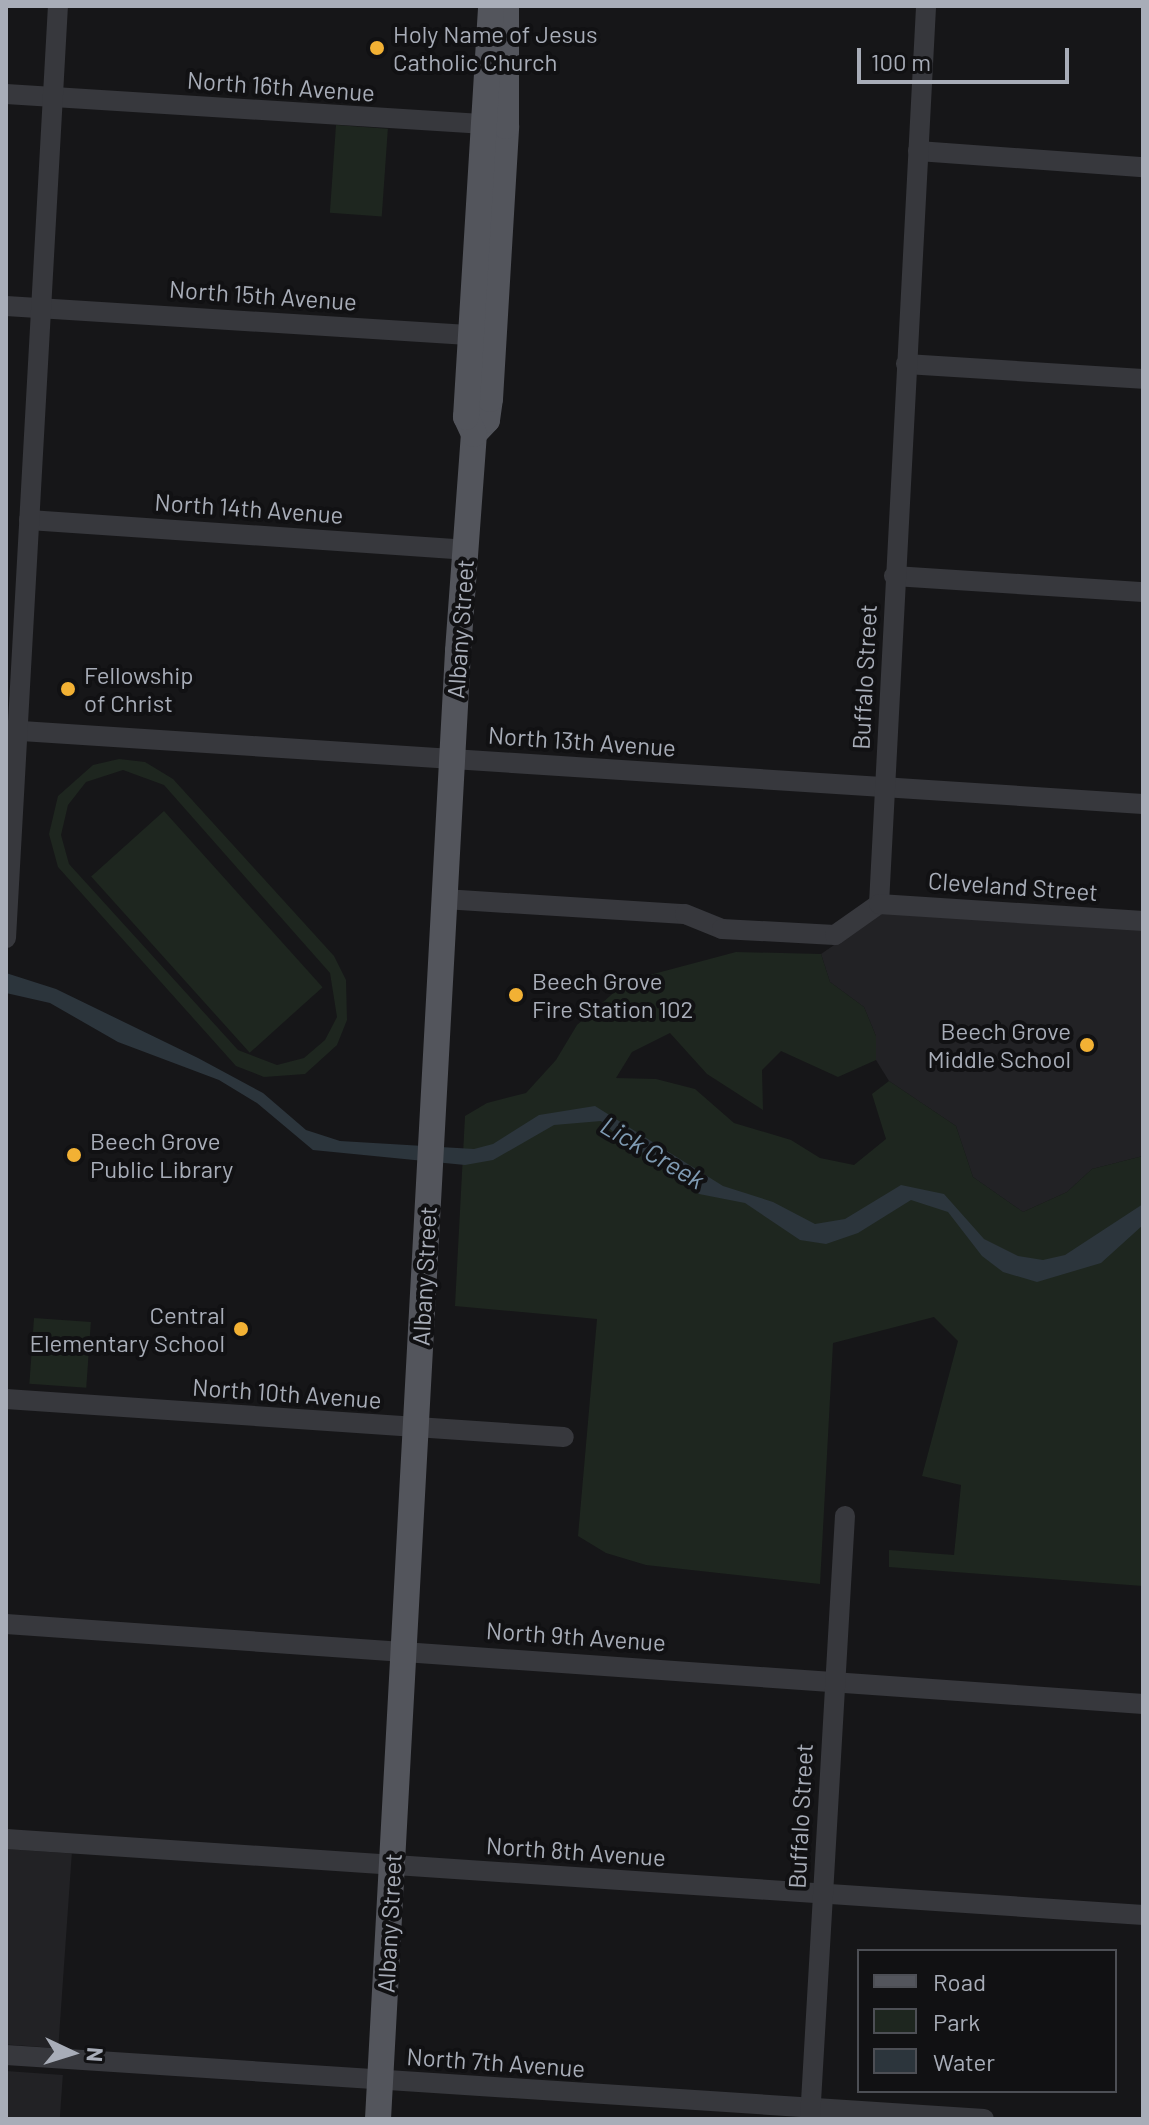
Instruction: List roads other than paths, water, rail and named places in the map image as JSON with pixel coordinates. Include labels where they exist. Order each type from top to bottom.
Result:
[{"type":"main road","name":"Albany Street","points":[[474,434],[487,420],[490,399],[495,125],[491,6]]},
{"type":"main road","name":"Albany Street","points":[[378,2119],[444,899],[474,434],[466,417],[478,335],[506,6]]},
{"type":"street","points":[[6,936],[12,730],[29,520],[58,6]]},
{"type":"street","name":"Buffalo Street","points":[[879,904],[926,6]]},
{"type":"street","name":"North 16th Avenue","points":[[6,94],[495,125]]},
{"type":"street","points":[[918,151],[1143,167]]},
{"type":"street","name":"North 15th Avenue","points":[[6,306],[478,335]]},
{"type":"street","points":[[906,364],[1143,379]]},
{"type":"street","name":"North 14th Avenue","points":[[29,520],[465,550]]},
{"type":"street","points":[[894,576],[1143,592]]},
{"type":"street","name":"North 13th Avenue","points":[[12,730],[1143,804]]},
{"type":"street","points":[[444,899],[685,914],[722,929],[835,935],[879,904]]},
{"type":"street","name":"Cleveland Street","points":[[879,904],[1143,921]]},
{"type":"street","name":"North 10th Avenue","points":[[6,1399],[564,1437]]},
{"type":"street","name":"Buffalo Street","points":[[810,2113],[845,1516]]},
{"type":"street","name":"North 9th Avenue","points":[[6,1624],[1143,1704]]},
{"type":"street","name":"North 8th Avenue","points":[[6,1839],[1143,1915]]},
{"type":"street","name":"North 7th Avenue","points":[[6,2055],[810,2113],[984,2119]]},
{"type":"water","name":"Lick Creek","points":[[6,973],[56,989],[198,1058],[263,1093],[306,1130],[340,1141],[474,1149],[493,1144],[539,1115],[595,1106],[723,1186],[773,1202],[815,1224],[845,1219],[901,1185],[944,1194],[984,1239],[1018,1256],[1043,1260],[1065,1255],[1143,1204],[1143,1225],[1101,1263],[1037,1282],[1003,1272],[982,1256],[948,1212],[911,1200],[858,1233],[826,1244],[800,1240],[745,1203],[699,1194],[683,1176],[626,1143],[601,1121],[554,1125],[493,1160],[465,1165],[313,1150],[257,1103],[219,1080],[118,1042],[50,1003],[6,993]]},
{"type":"place","name":"Holy Name of Jesus Catholic Church","points":[[377,48]]},
{"type":"place","name":"Fellowship of Christ","points":[[68,689]]},
{"type":"place","name":"Beech Grove Fire Station 102","points":[[516,995]]},
{"type":"place","name":"Beech Grove Middle School","points":[[1087,1045]]},
{"type":"place","name":"Beech Grove Public Library","points":[[74,1155]]},
{"type":"place","name":"Central Elementary School","points":[[241,1329]]}]
